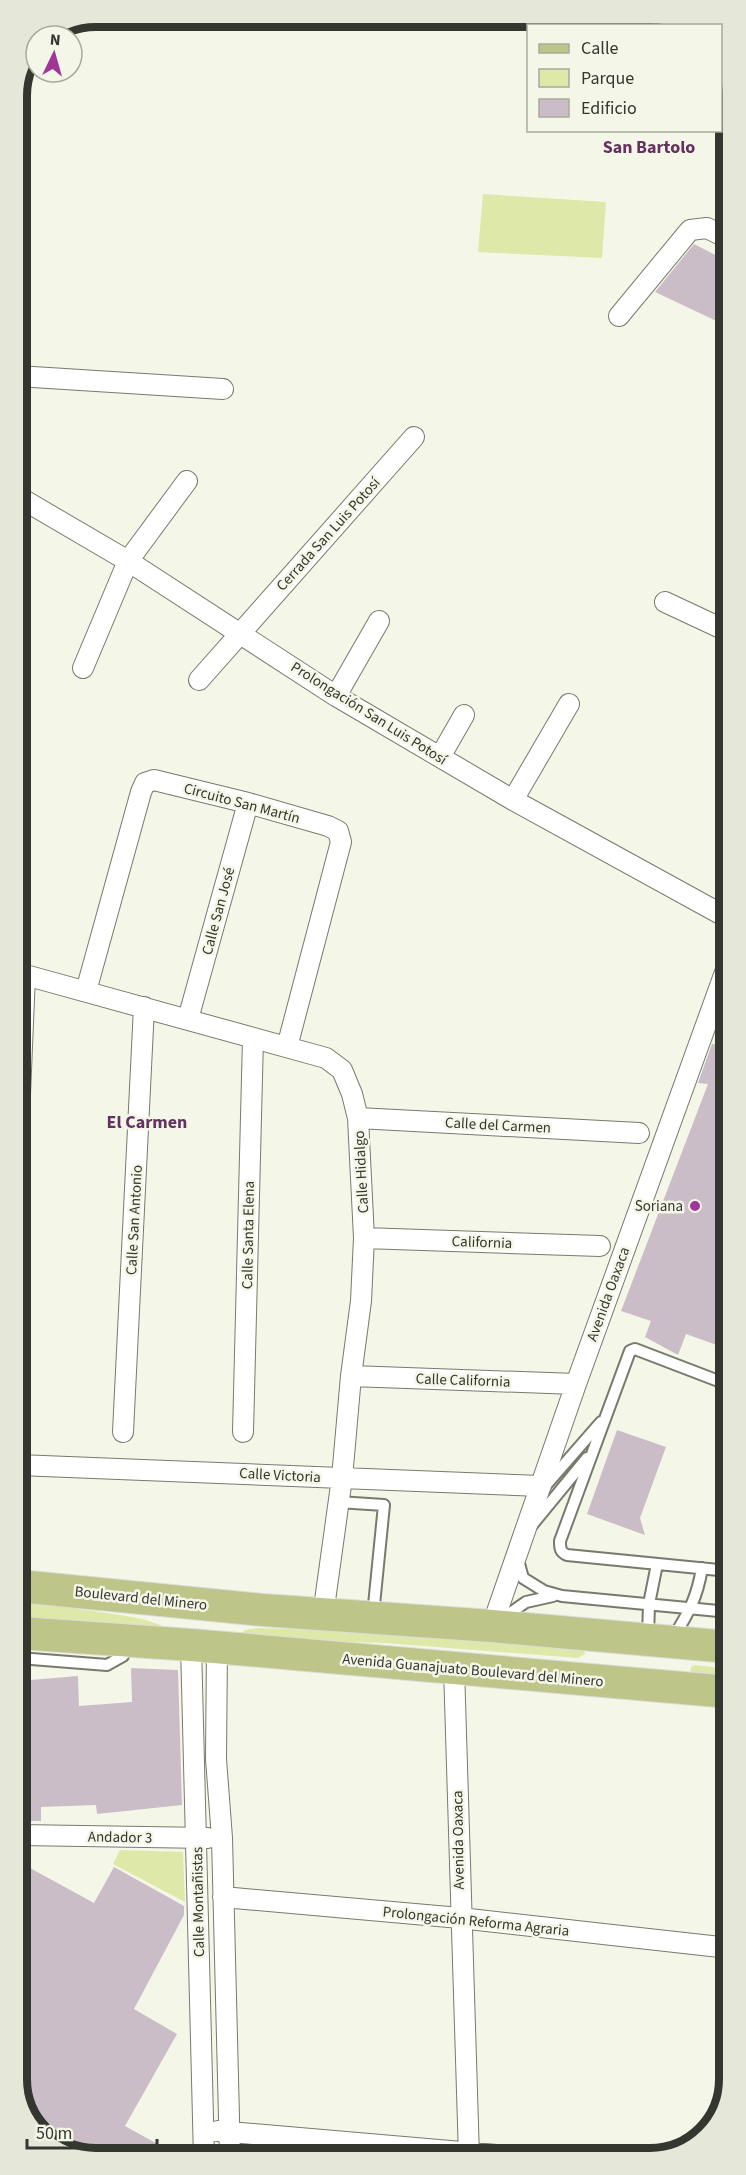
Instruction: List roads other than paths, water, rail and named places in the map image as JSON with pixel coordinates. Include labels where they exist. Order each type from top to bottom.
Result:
[{"type":"main road","name":"Boulevard del Minero","points":[[27,1587],[263,1610]]},
{"type":"main road","points":[[144,1599],[204,1642]]},
{"type":"main road","name":"Avenida Guanajuato Boulevard del Minero","points":[[263,1610],[492,1626],[647,1648],[719,1687]]},
{"type":"main road","points":[[27,1634],[128,1641],[204,1642],[263,1610]]},
{"type":"main road","name":"Avenida Guanajuato Boulevard del Minero","points":[[204,1642],[454,1668],[647,1648],[719,1647]]},
{"type":"main road","points":[[587,1663],[599,1654],[647,1648],[678,1671],[686,1661],[719,1663]]},
{"type":"main road","points":[[454,1668],[505,1656],[642,1665],[647,1648]]},
{"type":"street","points":[[619,316],[690,230],[707,228],[719,234]]},
{"type":"street","points":[[27,377],[223,389]]},
{"type":"street","name":"Cerrada San Luis Potosí","points":[[199,680],[414,437]]},
{"type":"street","points":[[83,668],[128,561],[188,481]]},
{"type":"street","name":"Prolongación San Luis Potosí","points":[[27,502],[128,561],[241,632],[336,696],[513,800],[719,913]]},
{"type":"street","points":[[665,602],[719,627]]},
{"type":"street","points":[[336,696],[379,621]]},
{"type":"street","points":[[513,800],[569,704]]},
{"type":"street","points":[[440,757],[464,715]]},
{"type":"street","name":"Circuito San Martín","points":[[86,992],[141,792],[146,783],[154,780],[248,803],[328,826],[338,831],[341,842],[287,1047]]},
{"type":"street","name":"Calle San José","points":[[189,1019],[248,803]]},
{"type":"street","name":"Calle Hidalgo","points":[[27,976],[326,1058],[342,1070],[352,1094],[358,1118],[364,1238],[361,1301],[351,1376],[342,1478],[323,1615]]},
{"type":"street","name":"Avenida Oaxaca","points":[[492,1626],[576,1384],[719,989]]},
{"type":"street","name":"Calle San Antonio","points":[[123,1432],[144,1007]]},
{"type":"street","name":"Calle Santa Elena","points":[[243,1432],[253,1038]]},
{"type":"street","name":"Calle del Carmen","points":[[358,1118],[639,1132]]},
{"type":"street","name":"California","points":[[364,1238],[600,1246]]},
{"type":"street","name":"Calle California","points":[[351,1376],[576,1384]]},
{"type":"street","name":"Calle Victoria","points":[[27,1465],[541,1486]]},
{"type":"street","name":"Calle Montañistas","points":[[204,1642],[196,1838],[204,2148]]},
{"type":"street","name":"Calle Montañistas","points":[[204,1642],[215,1738],[222,1838],[230,2148]]},
{"type":"street","name":"Avenida Oaxaca","points":[[454,1668],[469,2148]]},
{"type":"street","name":"Andador 3","points":[[27,1835],[222,1838]]},
{"type":"street","name":"Prolongación Reforma Agraria","points":[[223,1897],[460,1918],[719,1947]]},
{"type":"street","points":[[203,2130],[396,2148]]},
{"type":"lane","points":[[719,1381],[635,1349],[630,1351],[560,1541],[562,1553],[567,1555],[719,1569]]},
{"type":"lane","points":[[541,1486],[547,1484],[605,1417]]},
{"type":"lane","points":[[525,1535],[593,1450]]},
{"type":"lane","points":[[338,1502],[384,1505],[373,1619]]},
{"type":"lane","points":[[518,1554],[519,1568],[523,1578],[544,1592],[562,1596],[719,1611]]},
{"type":"lane","points":[[647,1648],[649,1604],[657,1564]]},
{"type":"lane","points":[[647,1648],[692,1608],[698,1592],[702,1568]]},
{"type":"lane","points":[[492,1626],[526,1602],[562,1596]]},
{"type":"lane","points":[[647,1648],[649,1604]]},
{"type":"lane","points":[[27,1659],[107,1665],[123,1656],[128,1641]]},
{"type":"place","name":"Soriana","points":[[695,1206]]},
{"type":"district","name":"San Bartolo","points":[[649,147]]},
{"type":"district","name":"El Carmen","points":[[147,1122]]}]
